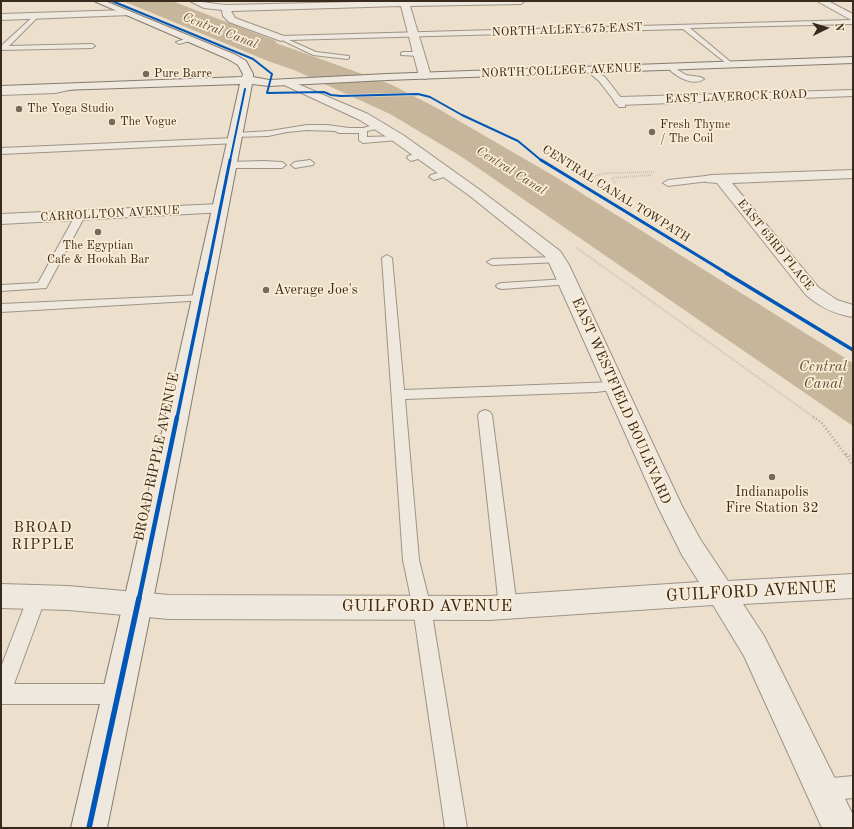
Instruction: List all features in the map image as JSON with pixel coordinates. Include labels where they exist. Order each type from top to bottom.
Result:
[{"type":"street","points":[[98,1],[232,57],[242,63],[248,74],[246,85]]},
{"type":"street","points":[[194,1],[207,6],[226,8],[521,1]]},
{"type":"street","points":[[821,1],[853,18]]},
{"type":"street","points":[[405,3],[414,34],[418,60],[425,76]]},
{"type":"street","points":[[226,8],[228,16],[232,20],[282,38]]},
{"type":"street","points":[[1,17],[114,16],[127,13]]},
{"type":"street","name":"NORTH COLLEGE AVENUE","points":[[1,97],[73,91],[246,85],[387,77],[853,60]]},
{"type":"street","name":"EAST WESTFIELD BOULEVARD","points":[[285,82],[335,103],[370,128],[398,138],[416,156],[441,175],[525,231],[554,255],[670,507],[692,547],[754,646],[840,828]]},
{"type":"street","name":"BROAD RIPPLE AVENUE","points":[[89,828],[138,604],[246,85]]},
{"type":"street","name":"NORTH COLLEGE AVENUE","points":[[1,89],[73,91]]},
{"type":"street","name":"EAST LAVEROCK ROAD","points":[[621,103],[853,93]]},
{"type":"street","points":[[714,179],[852,175]]},
{"type":"street","name":"EAST 63RD PLACE","points":[[714,179],[812,291],[821,299],[834,306],[853,310]]},
{"type":"street","name":"CARROLLTON AVENUE","points":[[1,219],[220,209]]},
{"type":"street","name":"GUILFORD AVENUE","points":[[1,596],[68,598],[169,608],[216,606],[422,608],[508,607],[853,586]]},
{"type":"lane","points":[[2,48],[36,16]]},
{"type":"lane","name":"NORTH ALLEY 675 EAST","points":[[282,38],[853,22]]},
{"type":"lane","points":[[685,26],[731,65]]},
{"type":"lane","points":[[282,38],[315,54],[347,57]]},
{"type":"lane","points":[[180,42],[191,39]]},
{"type":"lane","points":[[2,48],[92,46]]},
{"type":"lane","points":[[403,54],[418,60]]},
{"type":"lane","points":[[670,67],[680,76],[700,79]]},
{"type":"lane","points":[[589,70],[602,79],[621,103]]},
{"type":"lane","name":"NORTH COLLEGE AVENUE","points":[[55,91],[73,91]]},
{"type":"lane","name":"NORTH COLLEGE AVENUE","points":[[1,93],[73,91]]},
{"type":"lane","points":[[268,134],[289,128],[331,127],[347,130]]},
{"type":"lane","points":[[313,132],[370,128]]},
{"type":"lane","points":[[1,151],[235,138],[288,133]]},
{"type":"lane","points":[[295,165],[310,162]]},
{"type":"lane","points":[[229,165],[282,165]]},
{"type":"lane","points":[[692,171],[714,179]]},
{"type":"lane","points":[[668,183],[714,179]]},
{"type":"lane","points":[[1,288],[42,286],[80,216]]},
{"type":"lane","points":[[387,258],[411,560],[422,608],[456,828]]},
{"type":"lane","points":[[492,262],[556,260]]},
{"type":"lane","points":[[502,286],[567,282]]},
{"type":"lane","points":[[1,308],[202,298]]},
{"type":"lane","points":[[398,395],[596,388],[614,386]]},
{"type":"lane","points":[[485,415],[508,607]]},
{"type":"lane","points":[[37,597],[1,694],[118,694]]},
{"type":"lane","points":[[822,790],[853,787]]},
{"type":"path","points":[[604,185],[591,176],[609,173],[656,172]]},
{"type":"path","points":[[615,183],[612,178],[659,174]]},
{"type":"path","points":[[571,244],[821,422],[846,453],[853,465]]},
{"type":"path","points":[[846,453],[853,458]]},
{"type":"water","name":"Central Canal","points":[[123,1],[172,1],[276,41],[276,43],[390,84],[435,107],[554,176],[853,363],[853,426],[462,157],[390,114],[294,70],[268,61]]},
{"type":"pier","points":[[412,93],[418,96],[349,97],[341,94]]},
{"type":"cycle path","name":"CENTRAL CANAL TOWPATH","points":[[112,1],[253,59],[272,74],[267,93],[324,92],[331,95],[341,96],[418,94],[430,97],[462,115],[518,141],[546,164],[853,350]]},
{"type":"cycle path","points":[[89,828],[145,570],[245,89]]},
{"type":"place","name":"Pure Barre","points":[[146,74]]},
{"type":"place","name":"The Yoga Studio","points":[[19,109]]},
{"type":"place","name":"The Vogue","points":[[112,122]]},
{"type":"place","name":"Fresh Thyme / The Coil","points":[[652,132]]},
{"type":"place","name":"The Egyptian Cafe & Hookah Bar","points":[[98,232]]},
{"type":"place","name":"Average Joe's","points":[[266,290]]},
{"type":"place","name":"Indianapolis Fire Station 32","points":[[772,477]]},
{"type":"district","name":"BROAD RIPPLE","points":[[43,536]]}]
